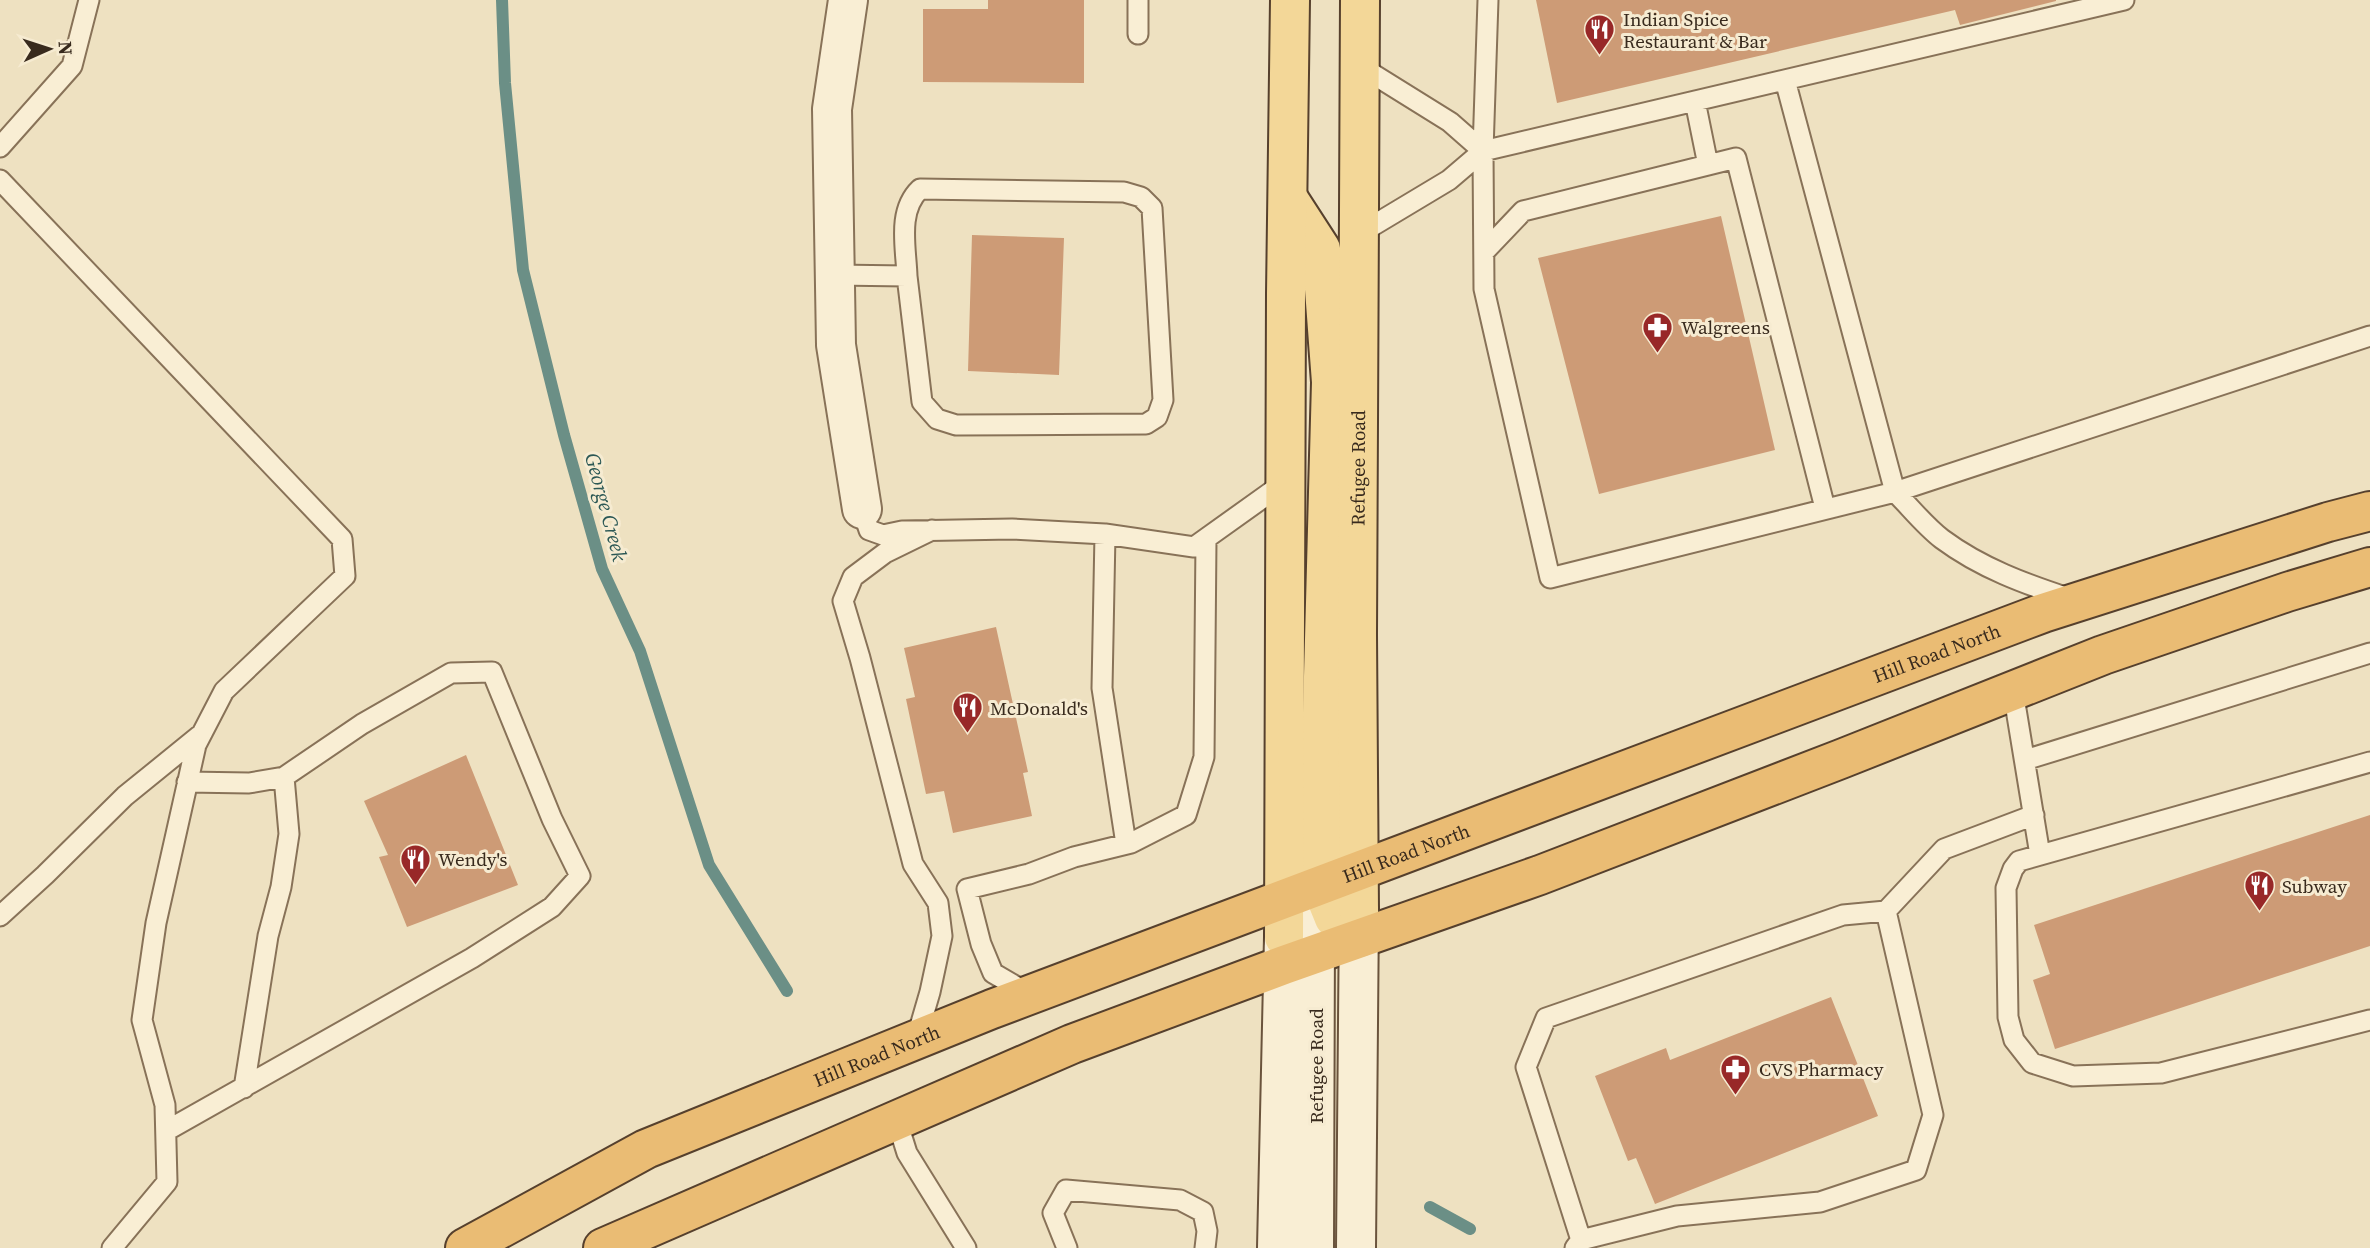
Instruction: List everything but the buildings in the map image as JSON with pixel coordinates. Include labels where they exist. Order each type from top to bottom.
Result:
[{"type":"highway","name":"Hill Road North","points":[[465,1248],[646,1149],[1030,995],[1696,742],[2078,601],[2370,511]]},
{"type":"highway","points":[[603,1248],[1072,1044],[1359,924],[1540,875],[2103,655],[2287,592],[2370,567]]},
{"type":"main road","points":[[848,0],[832,109],[836,345],[862,509]]},
{"type":"main road","points":[[1285,900],[1285,482],[1290,0]]},
{"type":"main road","name":"Refugee Road","points":[[1356,1248],[1360,0]]},
{"type":"main road","name":"Refugee Road","points":[[1288,198],[1321,249],[1331,382],[1321,750],[1321,886],[1334,918],[1348,933],[1359,924]]},
{"type":"main road","name":"Refugee Road","points":[[1277,1248],[1295,952],[1313,921],[1304,911],[1285,900]]},
{"type":"main road","name":"Refugee Road","points":[[1295,952],[1314,1248]]},
{"type":"lane","points":[[0,146],[72,66],[89,0]]},
{"type":"lane","points":[[1138,0],[1138,34]]},
{"type":"lane","points":[[1488,0],[1483,151],[1484,289],[1550,578],[1895,492],[2370,336]]},
{"type":"lane","points":[[1359,234],[1449,180],[1483,151],[2124,0]]},
{"type":"lane","points":[[1360,66],[1450,122],[1483,151]]},
{"type":"lane","points":[[1786,80],[1895,492],[1940,537],[1976,562],[2027,585],[2078,601]]},
{"type":"lane","points":[[1695,101],[1708,165]]},
{"type":"lane","points":[[1484,252],[1523,211],[1736,158],[1825,508]]},
{"type":"lane","points":[[0,180],[342,540],[345,576],[224,691],[195,745],[156,923],[142,1020],[165,1105],[167,1182],[112,1248]]},
{"type":"lane","points":[[920,189],[1124,192],[1141,197],[1152,208],[1163,400],[1157,417],[1146,424],[956,425],[937,419],[922,402],[907,276],[904,218],[911,198],[920,189]]},
{"type":"lane","points":[[835,275],[907,276]]},
{"type":"lane","points":[[862,509],[869,530],[883,535],[902,531],[1012,529],[1105,534],[1194,547],[1285,482]]},
{"type":"lane","points":[[916,1040],[942,936],[939,903],[913,864],[843,601],[853,577],[885,553],[932,530]]},
{"type":"lane","points":[[1105,534],[1102,688],[1126,844]]},
{"type":"lane","points":[[1030,995],[993,973],[981,944],[967,889],[1028,874],[1074,857],[1126,844],[1186,815],[1204,757],[1206,540]]},
{"type":"lane","points":[[2025,760],[2370,653]]},
{"type":"lane","points":[[166,1131],[483,951],[552,908],[580,876],[552,819],[492,672],[451,673],[362,724],[284,778],[249,783],[187,782]]},
{"type":"lane","points":[[2013,691],[2040,855]]},
{"type":"lane","points":[[0,916],[125,796],[201,735]]},
{"type":"lane","points":[[2370,762],[2019,861],[2012,869],[2006,888],[2008,1017],[2014,1040],[2032,1063],[2073,1076],[2161,1073],[2370,1020]]},
{"type":"lane","points":[[244,1088],[268,936],[281,887],[289,834],[284,778]]},
{"type":"lane","points":[[1886,911],[1933,1115],[1916,1170],[1820,1202],[1677,1216],[1578,1244],[1526,1067],[1546,1018],[1843,915],[1886,911],[1944,849],[2034,815]]},
{"type":"lane","points":[[897,1121],[907,1153],[966,1248]]},
{"type":"lane","points":[[1067,1248],[1053,1213],[1066,1191],[1180,1200],[1203,1212],[1207,1231],[1205,1248]]},
{"type":"waterway","name":"George Creek","points":[[502,0],[505,83],[523,270],[564,435],[602,569],[640,651],[709,865],[787,991]]},
{"type":"waterway","name":"George Creek","points":[[1430,1207],[1470,1229]]},
{"type":"place","name":"Indian Spice Restaurant & Bar","points":[[1600,57]]},
{"type":"place","name":"Walgreens","points":[[1658,354]]},
{"type":"place","name":"McDonald's","points":[[967,735]]},
{"type":"place","name":"Wendy's","points":[[415,886]]},
{"type":"place","name":"Subway","points":[[2259,913]]},
{"type":"place","name":"CVS Pharmacy","points":[[1736,1096]]}]
